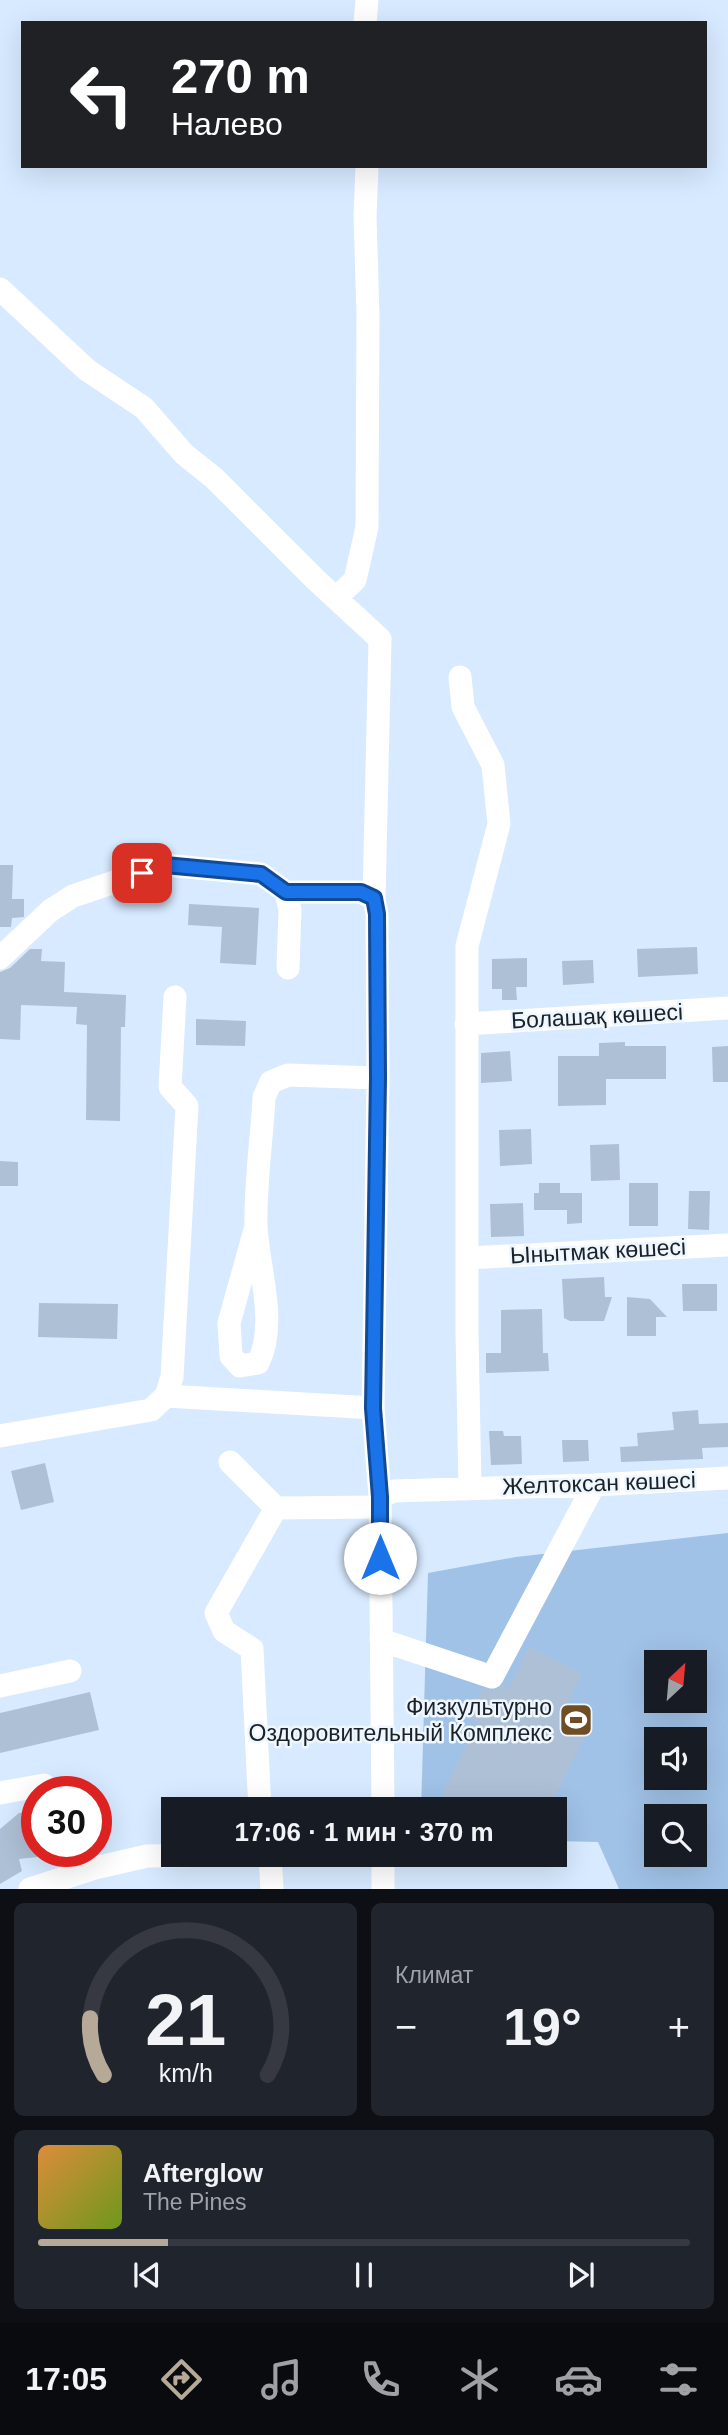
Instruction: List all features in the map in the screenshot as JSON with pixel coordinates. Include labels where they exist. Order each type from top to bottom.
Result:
[{"type":"street","points":[[365,21],[368,0]]},
{"type":"street","points":[[337,597],[355,580],[367,527],[367,168]]},
{"type":"street","points":[[0,289],[88,370],[144,408],[184,454],[215,478],[316,580],[380,639],[374,898],[377,914],[378,1078],[373,1408],[380,1502],[383,1797]]},
{"type":"street","points":[[460,677],[463,707],[492,765],[499,824],[467,946],[470,1487]]},
{"type":"street","points":[[0,958],[51,911],[73,896],[165,865],[261,874],[286,892],[361,892],[374,898]]},
{"type":"street","points":[[286,892],[290,910],[288,968]]},
{"type":"street","points":[[0,1436],[150,1410],[166,1396],[172,1377],[187,1106],[170,1087],[175,997]]},
{"type":"street","name":"Болашақ көшесі","points":[[466,1024],[728,1008]]},
{"type":"street","points":[[256,1226],[229,1323],[231,1356],[240,1366],[258,1363],[265,1350],[265,1309],[256,1226],[264,1097],[271,1082],[288,1075],[378,1078]]},
{"type":"street","name":"Ынытмак көшесі","points":[[467,1258],[728,1245]]},
{"type":"street","points":[[166,1396],[373,1408]]},
{"type":"street","points":[[230,1462],[276,1508],[216,1613],[224,1630],[252,1649],[259,1797]]},
{"type":"street","name":"Желтоксан көшесі","points":[[276,1508],[380,1502],[394,1491],[728,1478]]},
{"type":"street","points":[[381,1640],[492,1677],[594,1485]]},
{"type":"street","points":[[0,1686],[70,1671]]},
{"type":"street","points":[[0,1793],[21,1789]]},
{"type":"street","points":[[30,1889],[95,1868],[147,1856],[161,1856]]},
{"type":"street","points":[[271,1867],[272,1889]]},
{"type":"street","points":[[383,1867],[383,1889]]},
{"type":"shaded area","name":"Физкультурно Оздоровительный Комплекс","points":[[728,1533],[728,1889],[619,1889],[598,1842],[567,1841],[567,1797],[421,1797],[428,1573],[516,1557]]},
{"type":"building","points":[[0,865],[13,865],[12,899],[24,899],[24,917],[12,918],[11,927],[0,927]]},
{"type":"building","points":[[189,904],[259,908],[256,965],[220,963],[222,927],[188,925]]},
{"type":"building","points":[[697,947],[698,974],[638,977],[637,949]]},
{"type":"building","points":[[30,949],[42,949],[41,961],[65,962],[64,992],[126,995],[125,1027],[121,1027],[120,1121],[86,1120],[87,1025],[76,1024],[77,1007],[21,1005],[20,1040],[0,1039],[0,972],[10,968]]},
{"type":"building","points":[[527,958],[527,987],[516,987],[517,1000],[502,1000],[502,989],[492,989],[492,959]]},
{"type":"building","points":[[593,960],[594,983],[563,985],[562,961]]},
{"type":"building","points":[[196,1019],[246,1021],[245,1046],[196,1045]]},
{"type":"building","points":[[625,1042],[625,1046],[666,1046],[666,1079],[606,1079],[606,1105],[558,1106],[558,1056],[599,1056],[599,1043]]},
{"type":"building","points":[[728,1046],[728,1082],[713,1082],[712,1047]]},
{"type":"building","points":[[510,1051],[512,1081],[481,1083],[481,1053]]},
{"type":"building","points":[[531,1129],[532,1164],[500,1166],[499,1130]]},
{"type":"building","points":[[619,1144],[620,1180],[591,1181],[590,1145]]},
{"type":"building","points":[[0,1161],[18,1162],[18,1186],[0,1186]]},
{"type":"building","points":[[539,1183],[560,1183],[560,1193],[582,1193],[582,1223],[567,1224],[567,1210],[534,1210],[534,1193],[539,1193]]},
{"type":"building","points":[[629,1183],[658,1183],[658,1226],[629,1226]]},
{"type":"building","points":[[689,1191],[710,1191],[709,1230],[688,1229]]},
{"type":"building","points":[[523,1203],[524,1236],[491,1237],[490,1204]]},
{"type":"building","points":[[604,1277],[605,1297],[612,1297],[604,1321],[570,1321],[564,1318],[562,1279]]},
{"type":"building","points":[[682,1284],[717,1284],[717,1311],[683,1311]]},
{"type":"building","points":[[627,1297],[650,1299],[667,1317],[656,1317],[656,1336],[627,1336]]},
{"type":"building","points":[[39,1303],[118,1304],[117,1339],[38,1337]]},
{"type":"building","points":[[542,1309],[543,1353],[548,1353],[549,1371],[486,1373],[486,1353],[501,1353],[501,1310]]},
{"type":"building","points":[[698,1410],[699,1424],[728,1423],[728,1447],[702,1448],[703,1459],[621,1462],[620,1447],[638,1446],[637,1433],[674,1430],[672,1412]]},
{"type":"building","points":[[489,1431],[503,1431],[504,1436],[521,1436],[522,1464],[491,1465]]},
{"type":"building","points":[[562,1440],[588,1440],[589,1461],[563,1462]]},
{"type":"building","points":[[45,1463],[54,1502],[21,1510],[11,1471]]},
{"type":"building","points":[[529,1647],[582,1674],[560,1717],[587,1731],[554,1797],[442,1795],[478,1722],[468,1717],[482,1688],[493,1691],[502,1686],[508,1689]]},
{"type":"building","points":[[90,1692],[99,1730],[0,1753],[0,1713]]},
{"type":"building","points":[[19,1813],[19,1859],[22,1871],[0,1884],[0,1829]]},
{"type":"place","name":"Физкультурно Оздоровительный Комплекс","points":[[576,1720]]},
{"type":"route","points":[[142,873],[165,865],[261,874],[286,892],[361,892],[374,898],[377,914],[378,1078],[373,1408],[380,1497],[380,1558]]}]
